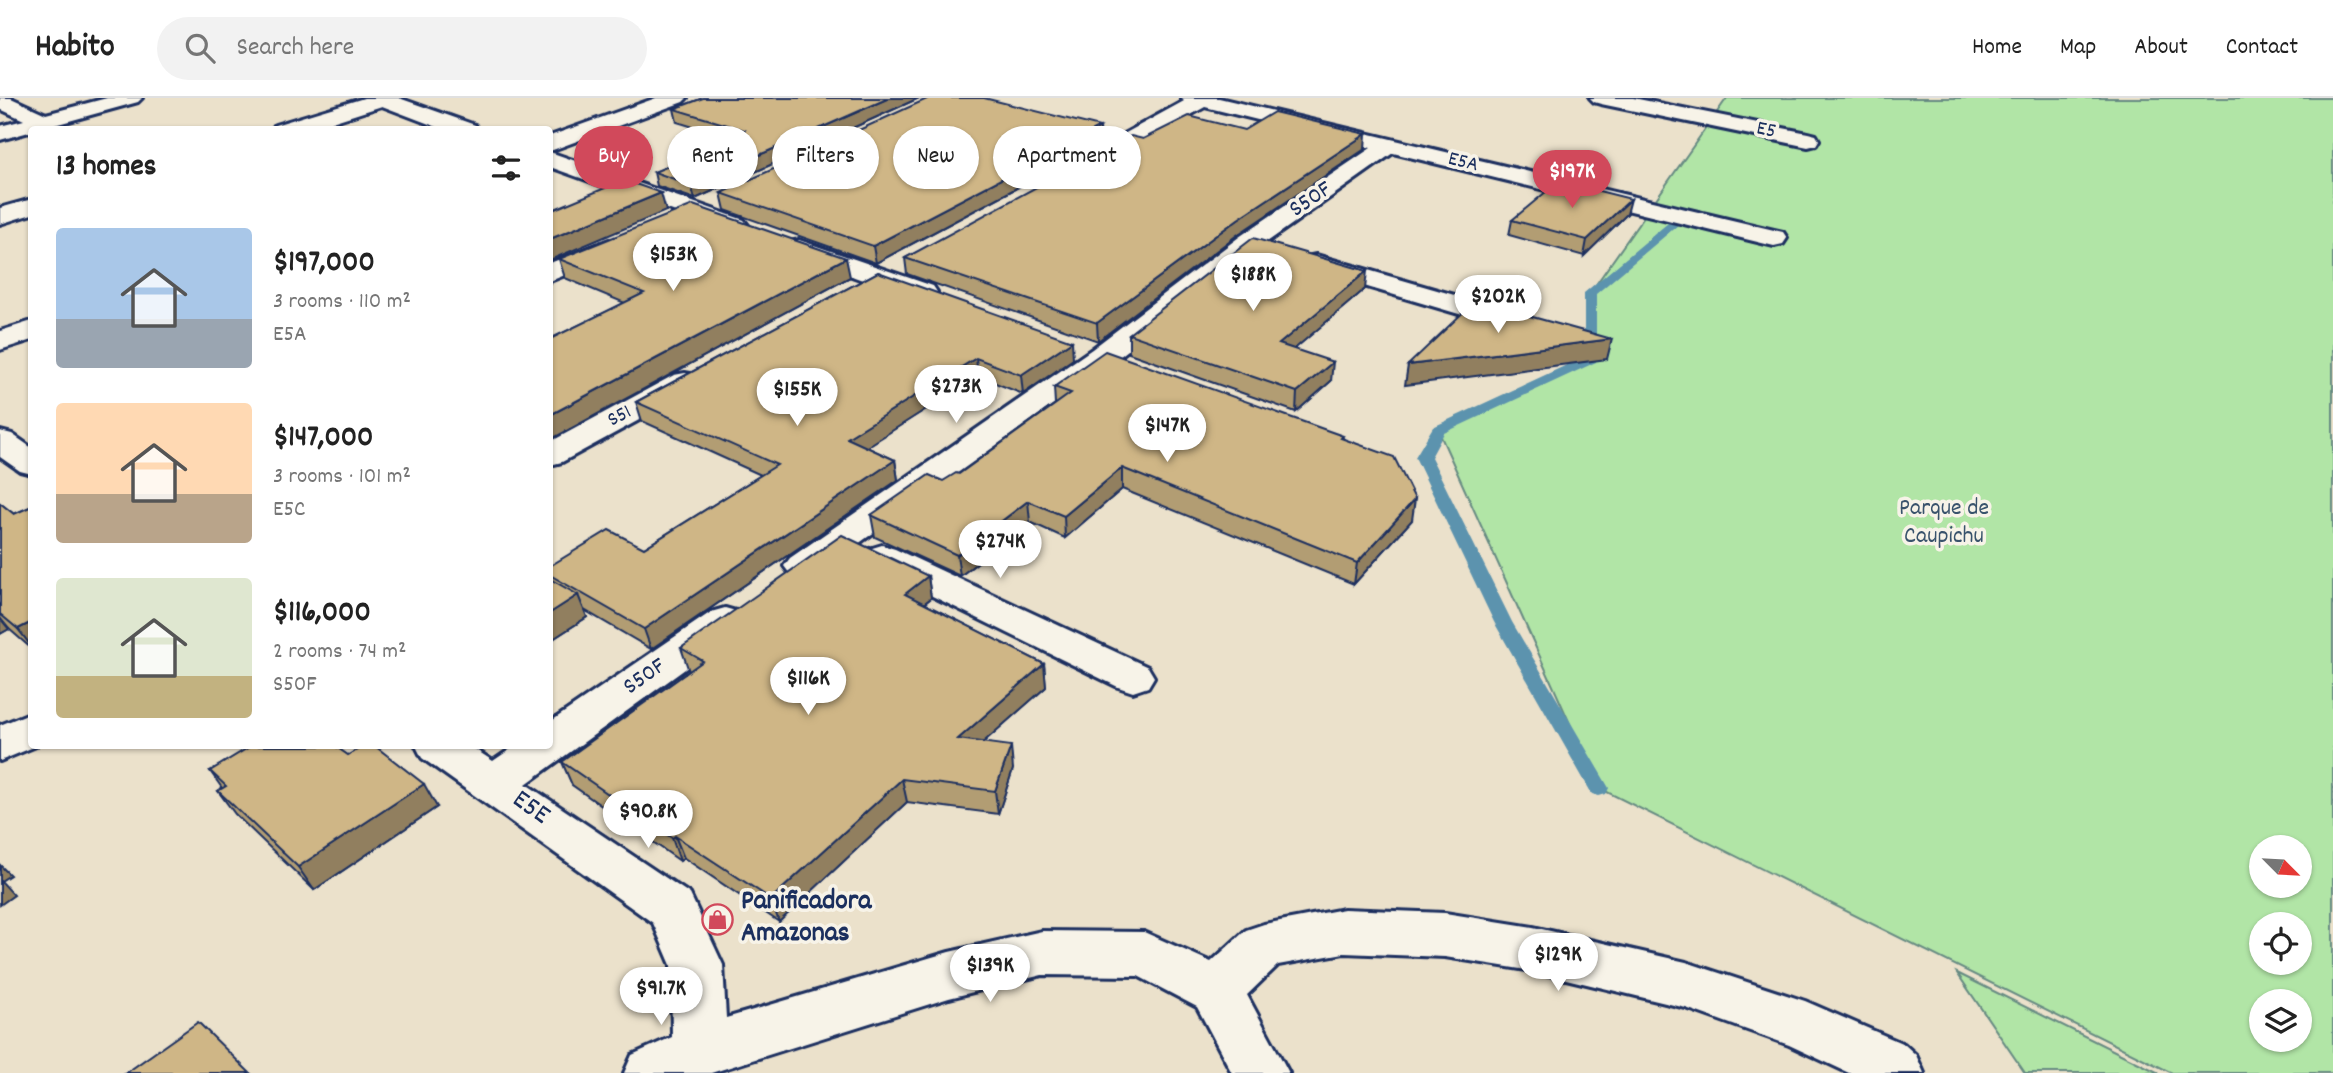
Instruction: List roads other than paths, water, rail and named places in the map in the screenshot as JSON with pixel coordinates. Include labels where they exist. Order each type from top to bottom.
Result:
[{"type":"street","points":[[0,133],[131,98]]},
{"type":"street","points":[[296,126],[383,98],[456,126]]},
{"type":"street","points":[[553,143],[676,98]]},
{"type":"street","name":"E5","points":[[1601,98],[1808,140]]},
{"type":"street","points":[[1141,132],[1200,99]]},
{"type":"street","name":"E5A","points":[[1200,99],[1774,238]]},
{"type":"street","points":[[0,101],[44,121]]},
{"type":"street","name":"S50F","points":[[553,741],[1103,355],[1270,250],[1390,145]]},
{"type":"street","points":[[553,160],[708,205],[768,237],[868,283],[946,300]]},
{"type":"street","points":[[659,227],[708,205]]},
{"type":"street","points":[[0,216],[28,207]]},
{"type":"street","points":[[553,272],[635,237]]},
{"type":"street","points":[[1270,250],[1542,330]]},
{"type":"street","points":[[868,283],[916,257]]},
{"type":"street","points":[[0,341],[28,331]]},
{"type":"street","name":"S51","points":[[553,453],[709,369]]},
{"type":"street","points":[[0,441],[28,461]]},
{"type":"street","points":[[842,538],[1133,677]]},
{"type":"street","points":[[0,744],[28,730]]},
{"type":"street","name":"E5E","points":[[443,749],[672,909],[697,965],[695,1062]]},
{"type":"street","name":"S50F","points":[[494,783],[542,749]]},
{"type":"street","points":[[1216,990],[1265,946],[1344,931],[1445,935],[1533,949],[1686,985],[1805,1026],[1884,1062],[1896,1073]]},
{"type":"street","points":[[652,1073],[695,1062],[949,975],[1042,953],[1144,954],[1216,990],[1261,1073]]},
{"type":"waterway","points":[[1599,788],[1503,622],[1423,457],[1438,430],[1591,359],[1590,293],[1672,225]]},
{"type":"place","name":"Panificadora Amazonas","points":[[718,919]]},
{"type":"park label","name":"Parque de Caupichu","points":[[1944,523]]}]
